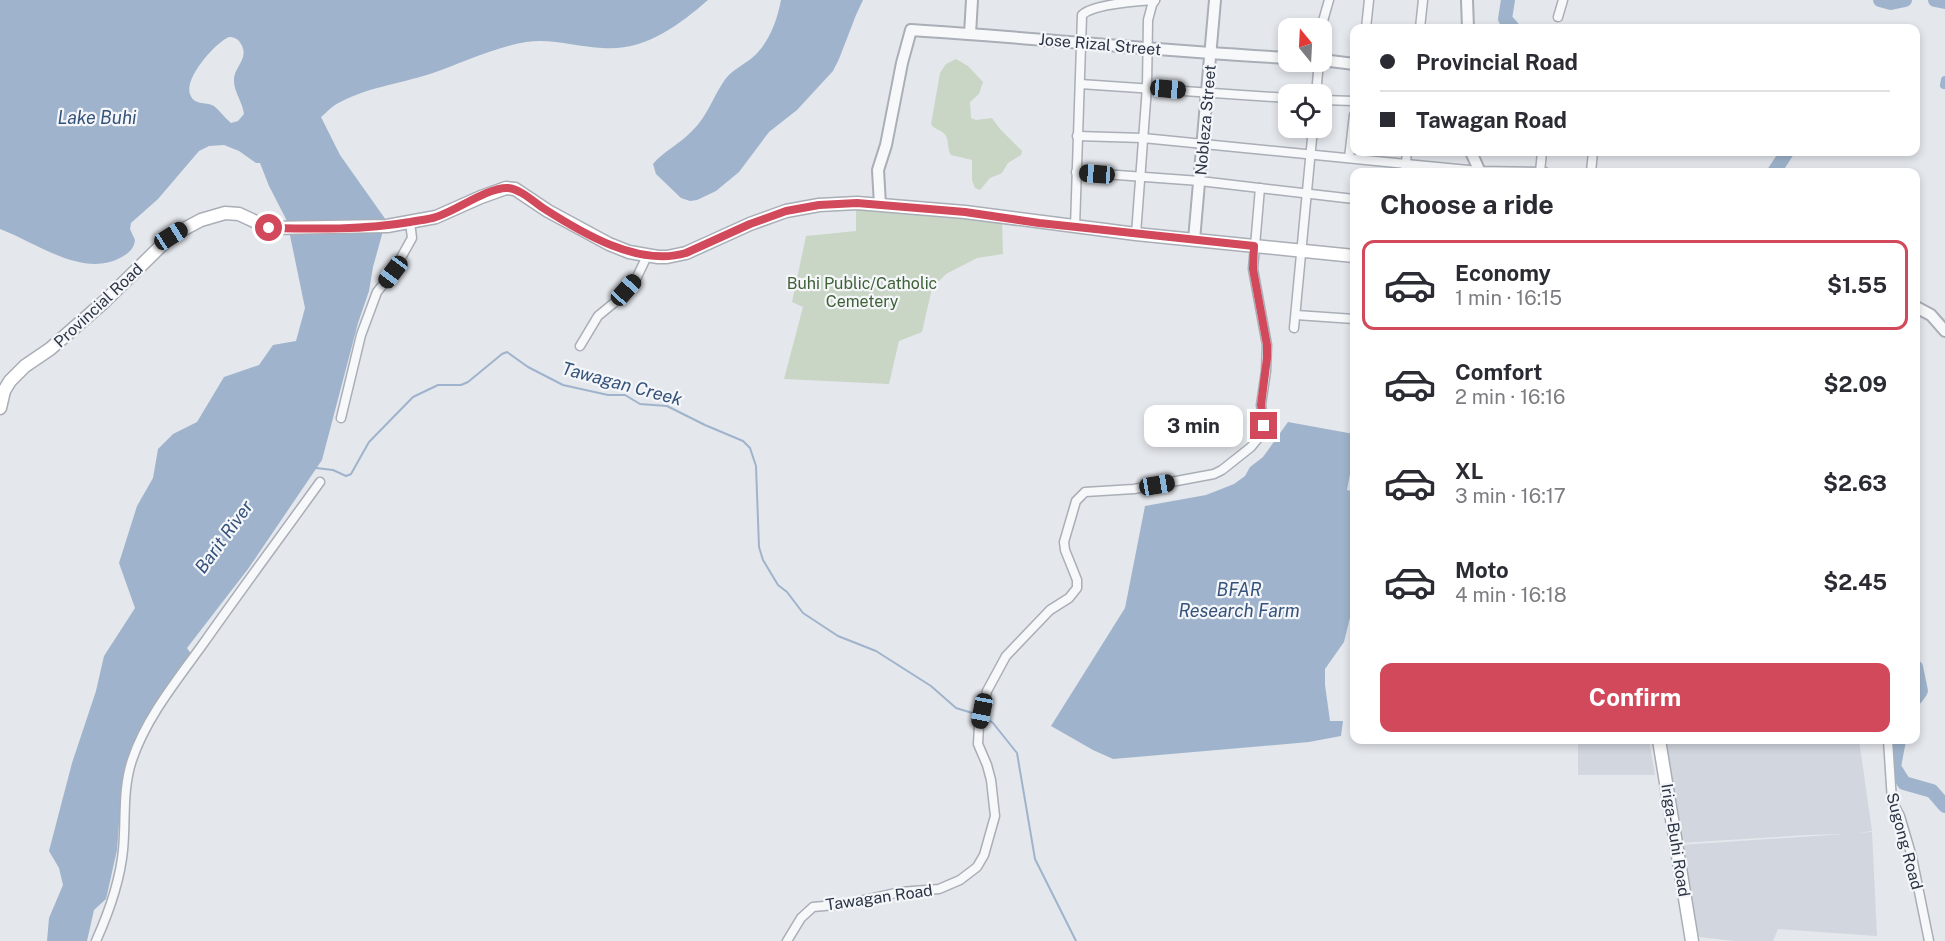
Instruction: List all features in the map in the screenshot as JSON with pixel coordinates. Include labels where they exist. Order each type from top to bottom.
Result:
[{"type":"main road","name":"Provincial Road","points":[[0,408],[4,391],[10,381],[25,366],[50,349],[98,308],[171,236],[201,220],[225,213],[239,214],[269,228],[387,226],[436,217],[506,188],[515,189],[548,211],[609,244],[629,252],[667,257],[686,253],[750,224],[795,208],[835,204],[965,212],[1075,227],[1350,256]]},
{"type":"main road","name":"Iriga-Buhi Road","points":[[1660,744],[1692,941]]},
{"type":"street","points":[[970,34],[972,0]]},
{"type":"street","points":[[1075,227],[1082,15],[1087,10],[1129,2],[1155,0]]},
{"type":"street","points":[[1137,234],[1147,87],[1148,20],[1155,0]]},
{"type":"street","name":"Nobleza Street","points":[[1194,240],[1215,0]]},
{"type":"street","points":[[1324,18],[1329,0]]},
{"type":"street","points":[[1366,24],[1369,0]]},
{"type":"street","points":[[1420,24],[1423,0]]},
{"type":"street","points":[[1467,0],[1468,24]]},
{"type":"street","points":[[1558,17],[1563,0]]},
{"type":"street","name":"Jose Rizal Street","points":[[880,205],[878,170],[886,145],[910,30],[1278,57]]},
{"type":"street","points":[[1332,62],[1350,64]]},
{"type":"street","points":[[1080,84],[1278,97]]},
{"type":"street","points":[[1332,100],[1350,101]]},
{"type":"street","points":[[1077,136],[1204,143],[1349,159],[1400,168]]},
{"type":"street","points":[[1294,328],[1312,138]]},
{"type":"street","points":[[1349,159],[1350,150]]},
{"type":"street","points":[[1076,172],[1200,181],[1350,198]]},
{"type":"street","name":"Tawagan Road","points":[[788,941],[801,918],[813,907],[846,904],[900,892],[939,889],[960,880],[977,867],[986,848],[995,816],[991,780],[978,744],[979,725],[987,691],[1003,659],[1050,610],[1069,598],[1077,588],[1077,580],[1064,542],[1076,501],[1081,494],[1134,489],[1214,474],[1240,456],[1260,436],[1264,426],[1261,405],[1267,345],[1253,269],[1260,188]]},
{"type":"street","points":[[341,418],[361,335],[377,292],[393,272],[412,238],[410,222]]},
{"type":"street","points":[[580,346],[598,316],[615,302],[637,277],[647,255]]},
{"type":"street","points":[[1920,310],[1931,315],[1945,331]]},
{"type":"street","points":[[1296,315],[1350,319]]},
{"type":"street","points":[[96,941],[108,913],[121,864],[126,786],[131,761],[148,723],[320,482]]},
{"type":"street","name":"Sugong Road","points":[[1888,744],[1892,801],[1900,816],[1912,857],[1929,941]]},
{"type":"shaded area","points":[[1578,744],[1650,744],[1655,775],[1578,775]]},
{"type":"shaded area","points":[[1666,744],[1860,744],[1872,831],[1858,833],[1872,832],[1877,936],[1778,929],[1773,941],[1736,941],[1699,937],[1681,845],[1845,834],[1680,843]]},
{"type":"green space","points":[[956,59],[968,66],[983,82],[979,94],[970,102],[971,118],[976,120],[992,118],[1022,151],[1021,155],[1008,163],[1002,173],[990,178],[980,190],[975,188],[972,180],[972,160],[951,155],[946,136],[931,124],[940,73],[946,64]]},
{"type":"green space","name":"Buhi Public/Catholic Cemetery","points":[[856,209],[1002,220],[1003,254],[977,258],[946,274],[932,288],[922,332],[899,341],[889,384],[784,379],[803,307],[792,302],[806,236],[856,231]]},
{"type":"water","points":[[0,0],[708,0],[685,19],[647,41],[618,48],[545,41],[513,45],[430,74],[357,94],[335,105],[321,117],[340,155],[386,220],[369,291],[358,323],[322,460],[248,569],[187,648],[191,654],[146,721],[121,797],[117,850],[106,899],[94,910],[87,941],[47,941],[49,918],[63,885],[59,868],[49,851],[72,763],[96,691],[104,656],[135,608],[119,563],[137,506],[153,478],[158,449],[173,434],[197,422],[224,377],[259,365],[273,345],[296,341],[305,308],[287,221],[260,163],[224,145],[209,146],[199,151],[158,199],[131,223],[130,229],[135,240],[130,251],[120,258],[105,263],[90,264],[75,261],[0,229]],"holes":[[[229,37],[239,41],[244,54],[234,76],[235,89],[244,114],[238,121],[231,123],[214,106],[194,100],[189,87],[196,71],[209,53]]]},
{"type":"water","points":[[781,0],[863,0],[833,71],[797,110],[769,132],[739,172],[716,191],[697,200],[690,201],[681,198],[656,174],[653,164],[688,135],[706,113],[727,77],[753,57],[764,45],[775,24]]},
{"type":"water","name":"BFAR Research Farm","points":[[1288,422],[1350,433],[1350,474],[1347,490],[1350,491],[1350,617],[1344,642],[1325,669],[1330,721],[1343,721],[1341,736],[1309,742],[1113,759],[1051,726],[1125,608],[1145,506],[1206,495],[1234,484],[1263,457]]},
{"type":"waterway","points":[[1508,0],[1505,19],[1509,24]]},
{"type":"waterway","points":[[1880,0],[1891,3],[1905,0]]},
{"type":"waterway","points":[[1935,0],[1945,2]]},
{"type":"waterway","points":[[1944,85],[1945,80]]},
{"type":"waterway","points":[[1777,168],[1784,156]]},
{"type":"waterway","name":"Tawagan Creek","points":[[316,468],[333,470],[346,476],[351,474],[369,442],[413,397],[438,385],[461,385],[468,382],[507,352],[528,367],[563,385],[608,395],[625,395],[640,404],[667,406],[743,441],[750,448],[756,466],[759,547],[763,560],[778,585],[787,592],[803,613],[838,636],[876,651],[931,686],[956,708],[979,715]]},
{"type":"waterway","points":[[1920,686],[1920,692]]},
{"type":"waterway","name":"Tawagan Creek","points":[[984,717],[993,723],[1017,753],[1035,859],[1076,941]]},
{"type":"waterway","points":[[1898,744],[1894,767],[1904,783],[1932,791],[1945,806]]},
{"type":"route","points":[[269,228],[387,226],[436,217],[506,188],[515,189],[548,211],[609,244],[629,252],[658,257],[686,253],[750,224],[786,211],[807,206],[857,203],[965,212],[1039,223],[1254,246],[1253,269],[1267,345],[1261,405],[1264,426]]},
{"type":"water label","name":"Lake Buhi","points":[[97,118]]},
{"type":"water label","name":"Barit River","points":[[224,537]]}]
